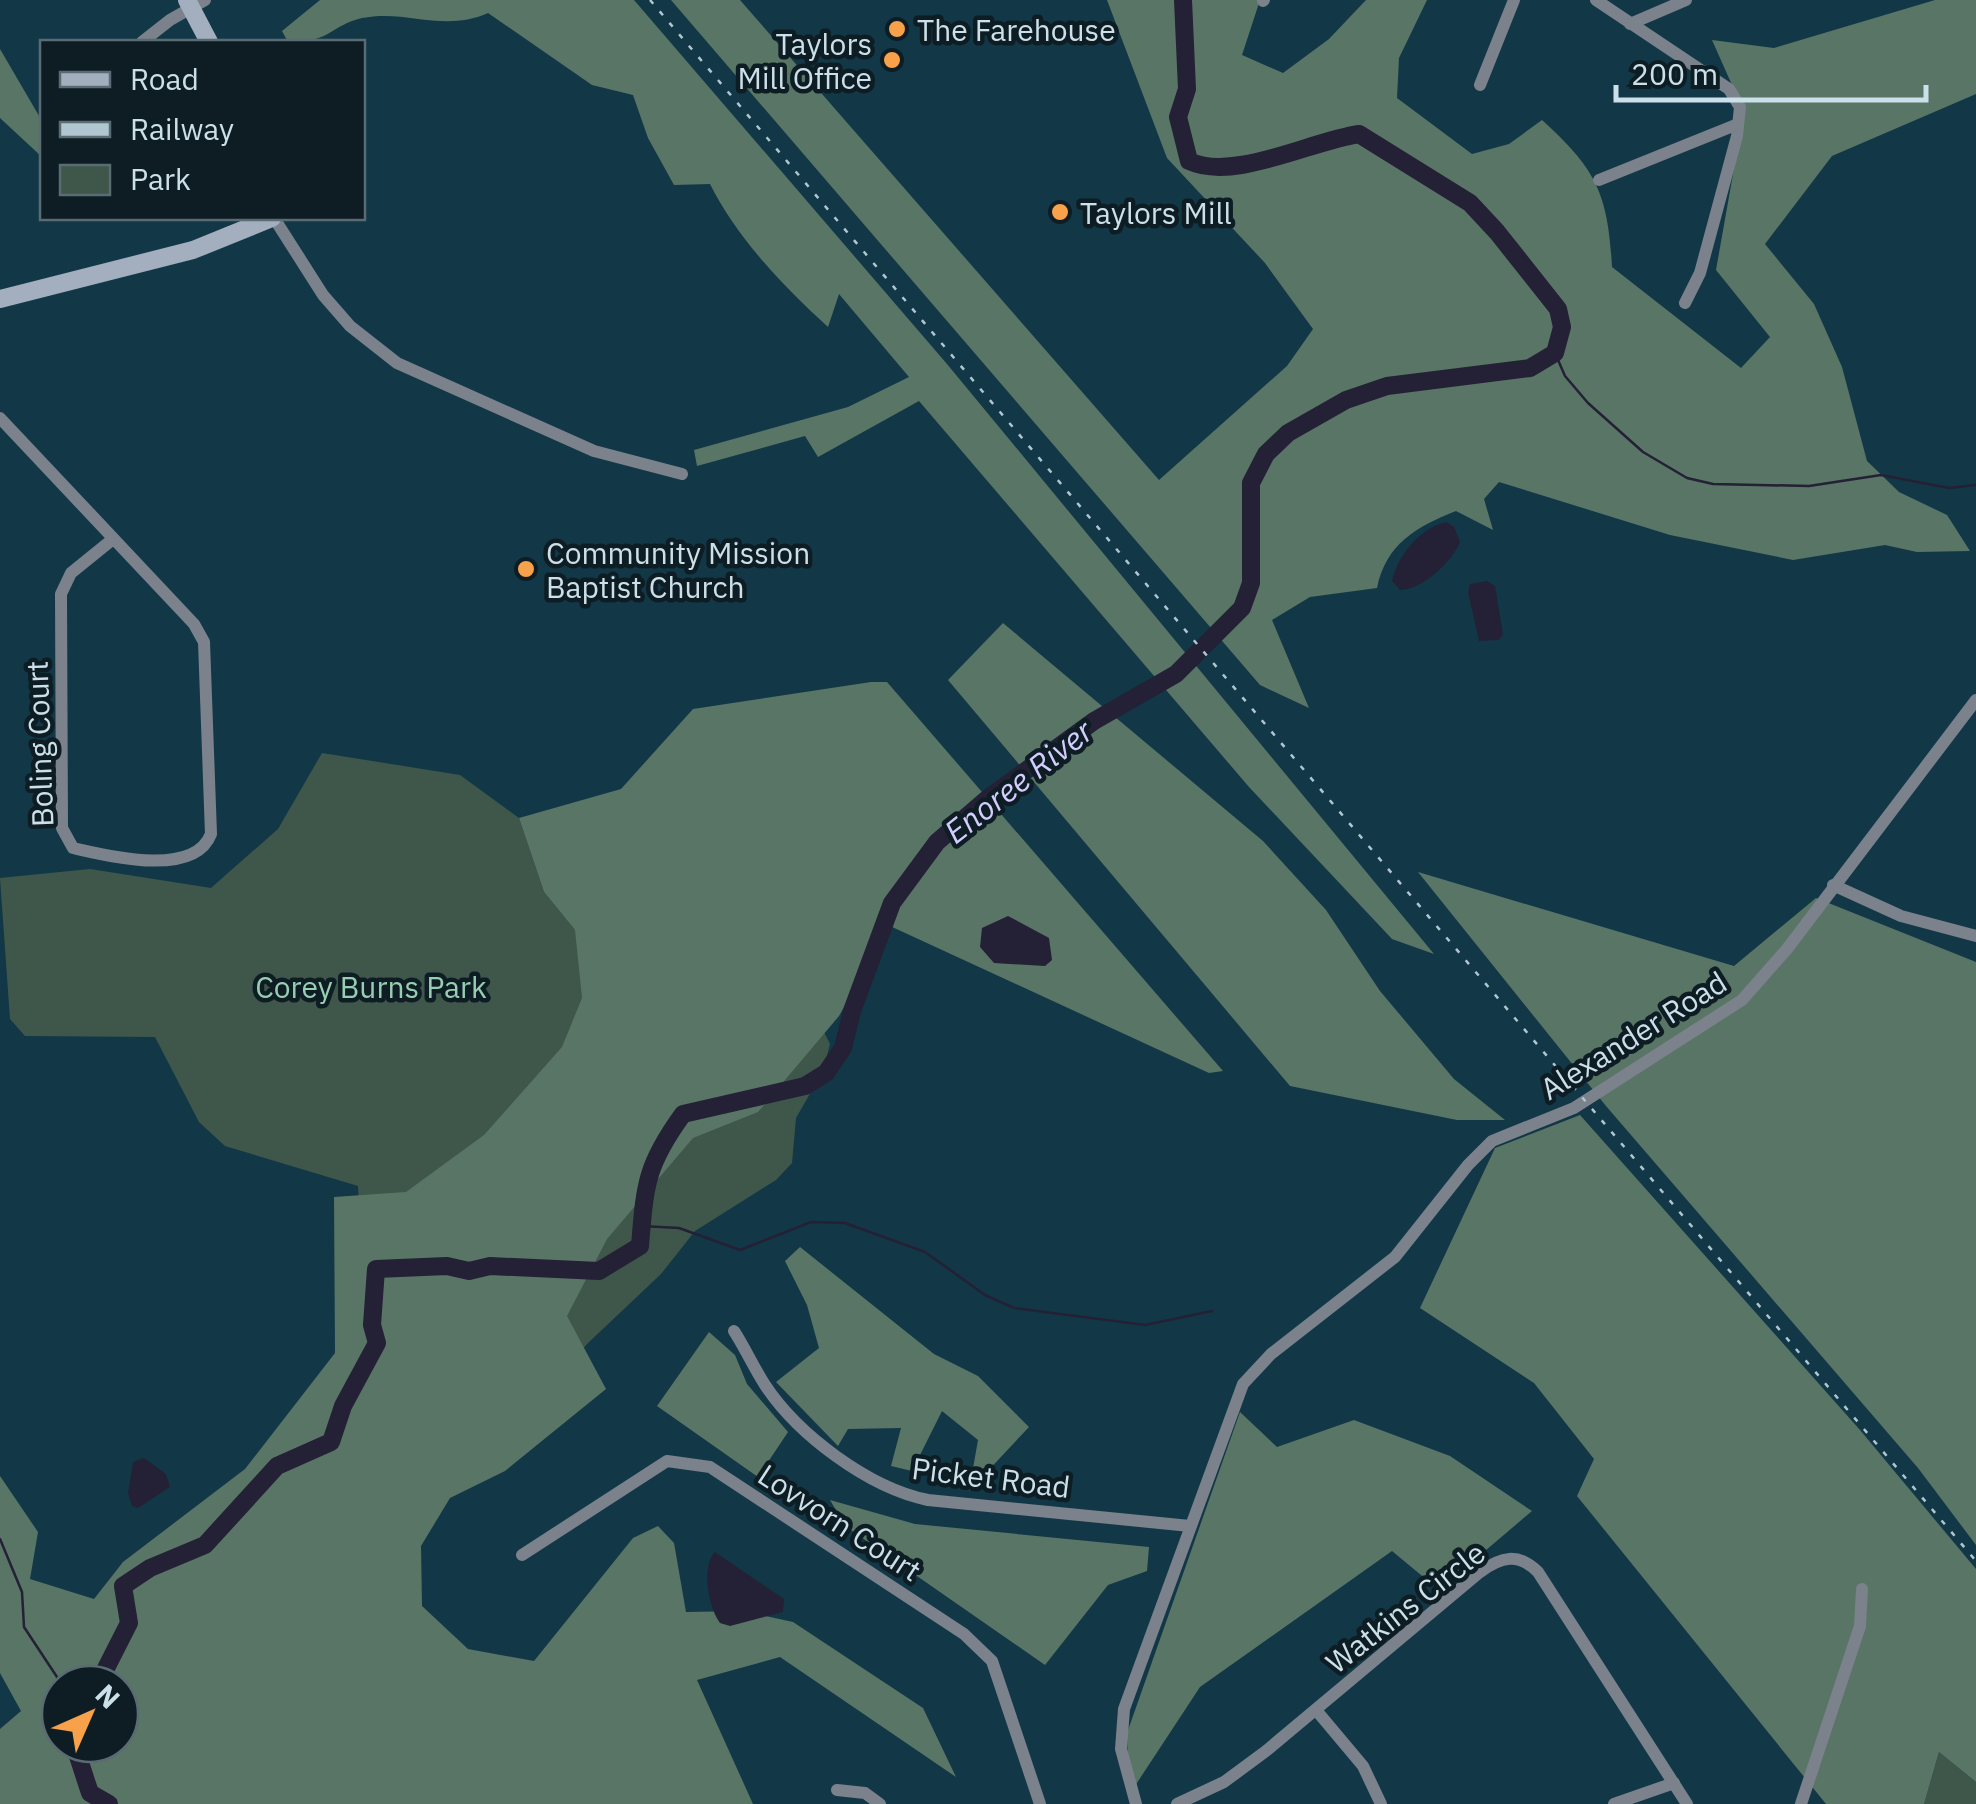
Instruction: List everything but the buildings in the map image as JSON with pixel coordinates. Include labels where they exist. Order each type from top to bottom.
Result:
[{"type":"street","points":[[1480,84],[1514,0]]},
{"type":"street","points":[[1596,0],[1734,94],[1740,107],[1700,273],[1685,304]]},
{"type":"street","points":[[1630,24],[1686,0]]},
{"type":"street","points":[[145,40],[194,3],[208,40]]},
{"type":"street","points":[[1599,180],[1738,124]]},
{"type":"street","points":[[0,299],[189,251],[268,220]]},
{"type":"street","points":[[274,220],[323,295],[350,326],[396,363],[594,451],[682,474]]},
{"type":"street","name":"Boling Court","points":[[0,418],[194,624],[207,652],[211,834],[202,848],[182,858],[100,854],[72,848],[62,828],[61,594],[70,573],[113,540]]},
{"type":"street","name":"Alexander Road","points":[[1136,1804],[1121,1749],[1122,1720],[1234,1400],[1261,1362],[1396,1258],[1468,1164],[1492,1141],[1574,1108],[1742,1000],[1787,950],[1976,700]]},
{"type":"street","points":[[1833,885],[1901,916],[1976,936]]},
{"type":"street","name":"Picket Road","points":[[734,1331],[764,1384],[789,1413],[845,1460],[897,1492],[928,1500],[1190,1526]]},
{"type":"street","name":"Lovvorn Court","points":[[522,1556],[667,1461],[710,1467],[964,1634],[992,1661],[1040,1804]]},
{"type":"street","name":"Watkins Circle","points":[[1177,1804],[1224,1782],[1500,1559],[1520,1559],[1538,1572],[1687,1804]]},
{"type":"street","points":[[1801,1804],[1860,1626],[1862,1589]]},
{"type":"street","points":[[1316,1710],[1362,1766],[1381,1804]]},
{"type":"street","points":[[1614,1804],[1674,1784]]},
{"type":"street","points":[[836,1790],[865,1792],[880,1804]]},
{"type":"green space","points":[[320,0],[634,0],[947,364],[1434,954],[1392,939],[1249,787],[919,401],[818,457],[805,436],[697,466],[694,450],[848,407],[909,377],[839,294],[828,327],[811,311],[747,242],[710,184],[674,185],[648,138],[633,95],[592,85],[488,13],[456,21],[394,16],[362,18],[313,40],[287,40],[282,31]]},
{"type":"green space","points":[[671,0],[740,0],[1159,480],[1287,366],[1313,329],[1265,263],[1167,158],[1107,0],[1260,0],[1242,55],[1283,73],[1329,39],[1366,0],[1427,0],[1399,58],[1397,98],[1472,154],[1509,144],[1542,120],[1575,153],[1596,184],[1607,220],[1612,267],[1741,368],[1770,337],[1716,270],[1744,112],[1712,40],[1774,48],[1935,0],[1976,0],[1976,94],[1832,156],[1765,244],[1814,304],[1842,367],[1867,461],[1899,492],[1947,515],[1970,551],[1917,552],[1885,545],[1793,560],[1670,535],[1499,482],[1484,499],[1493,530],[1456,511],[1405,539],[1388,560],[1377,588],[1310,597],[1272,620],[1309,708],[1260,685]]},
{"type":"green space","points":[[0,49],[40,118],[40,155],[0,118]]},
{"type":"green space","points":[[1003,623],[1263,841],[1326,910],[1380,991],[1454,1079],[1505,1120],[1457,1120],[1290,1086],[948,680]]},
{"type":"green space","points":[[887,682],[1223,1071],[1209,1073],[890,926],[839,1016],[758,1112],[693,1138],[607,1239],[567,1316],[606,1389],[505,1471],[450,1498],[421,1546],[422,1606],[468,1649],[534,1661],[633,1538],[658,1526],[674,1543],[686,1612],[742,1611],[793,1622],[923,1708],[956,1777],[780,1657],[697,1680],[753,1804],[0,1804],[0,1729],[21,1711],[0,1673],[0,1476],[38,1532],[30,1579],[94,1599],[123,1562],[245,1469],[335,1353],[334,1197],[406,1192],[484,1135],[562,1047],[582,998],[575,930],[544,892],[519,818],[621,789],[693,709]]},
{"type":"green space","name":"Corey Burns Park","points":[[322,753],[460,775],[519,818],[544,892],[575,930],[876,952],[868,968],[819,1022],[830,1044],[823,1071],[796,1118],[792,1163],[776,1180],[695,1231],[661,1274],[588,1343],[527,1412],[140,1728],[140,1714],[317,1447],[363,1279],[358,1186],[225,1146],[199,1122],[155,1037],[25,1036],[10,1019],[0,878],[90,869],[211,888],[278,829]]},
{"type":"green space","points":[[1418,872],[1734,966],[1816,898],[1976,962],[1976,1545],[1918,1468],[1606,1106]]},
{"type":"green space","points":[[1580,1115],[1860,1430],[1976,1569],[1976,1782],[1939,1752],[1924,1804],[1826,1804],[1577,1496],[1594,1459],[1534,1383],[1420,1308],[1495,1148]]},
{"type":"green space","points":[[800,1247],[934,1354],[978,1376],[1029,1427],[969,1491],[978,1440],[942,1411],[912,1471],[891,1466],[901,1428],[848,1429],[838,1446],[776,1382],[819,1348],[807,1305],[785,1261]]},
{"type":"green space","points":[[709,1332],[735,1355],[747,1384],[788,1432],[758,1477],[657,1406]]},
{"type":"green space","points":[[1240,1412],[1277,1447],[1354,1420],[1450,1456],[1532,1511],[1439,1590],[1392,1551],[1200,1687],[1129,1795],[1127,1733]]},
{"type":"green space","points":[[830,1500],[915,1524],[1149,1547],[1147,1571],[1108,1585],[1045,1665],[845,1526]]},
{"type":"green space","points":[[1939,1752],[1976,1782],[1976,1804],[1924,1804]]},
{"type":"shaded area","points":[[1446,522],[1454,527],[1460,542],[1456,550],[1427,580],[1400,590],[1392,581],[1404,553],[1427,530]]},
{"type":"shaded area","points":[[1487,581],[1495,586],[1503,634],[1499,640],[1479,641],[1468,592],[1470,584]]},
{"type":"shaded area","points":[[1008,916],[1049,938],[1052,960],[1045,966],[994,963],[980,947],[982,928]]},
{"type":"shaded area","points":[[144,1458],[166,1474],[170,1487],[138,1508],[132,1506],[128,1493],[133,1462]]},
{"type":"shaded area","points":[[715,1552],[784,1599],[783,1612],[730,1626],[720,1623],[708,1587],[708,1567]]},
{"type":"waterway","name":"Enoree River","points":[[108,1664],[129,1623],[123,1586],[150,1568],[205,1545],[277,1466],[331,1442],[343,1406],[377,1343],[372,1325],[376,1269],[447,1266],[469,1271],[490,1266],[599,1271],[640,1246],[649,1176],[661,1147],[683,1114],[805,1086],[826,1073],[843,1048],[852,1011],[892,903],[937,842],[987,799],[1094,721],[1176,674],[1242,608],[1251,583],[1251,483],[1266,454],[1288,433],[1346,400],[1387,386],[1530,368],[1555,353],[1562,327],[1558,309],[1497,232],[1470,203],[1359,134],[1249,164],[1227,167],[1189,161],[1178,117],[1187,89],[1183,0]]},
{"type":"waterway","points":[[1555,353],[1565,376],[1588,403],[1643,452],[1687,478],[1713,484],[1809,486],[1881,475],[1949,488],[1975,485]]},
{"type":"waterway","points":[[642,1226],[679,1228],[740,1250],[811,1222],[845,1223],[925,1252],[985,1295],[1014,1308],[1145,1325],[1212,1311]]},
{"type":"waterway","points":[[0,1539],[22,1592],[24,1627],[48,1664]]},
{"type":"waterway","name":"Enoree River","points":[[81,1764],[90,1793],[109,1804]]},
{"type":"railway","points":[[650,0],[1976,1561]]},
{"type":"place","name":"The Farehouse","points":[[897,29]]},
{"type":"place","name":"Taylors Mill Office","points":[[892,60]]},
{"type":"place","name":"Taylors Mill","points":[[1060,212]]},
{"type":"place","name":"Community Mission Baptist Church","points":[[526,569]]}]
